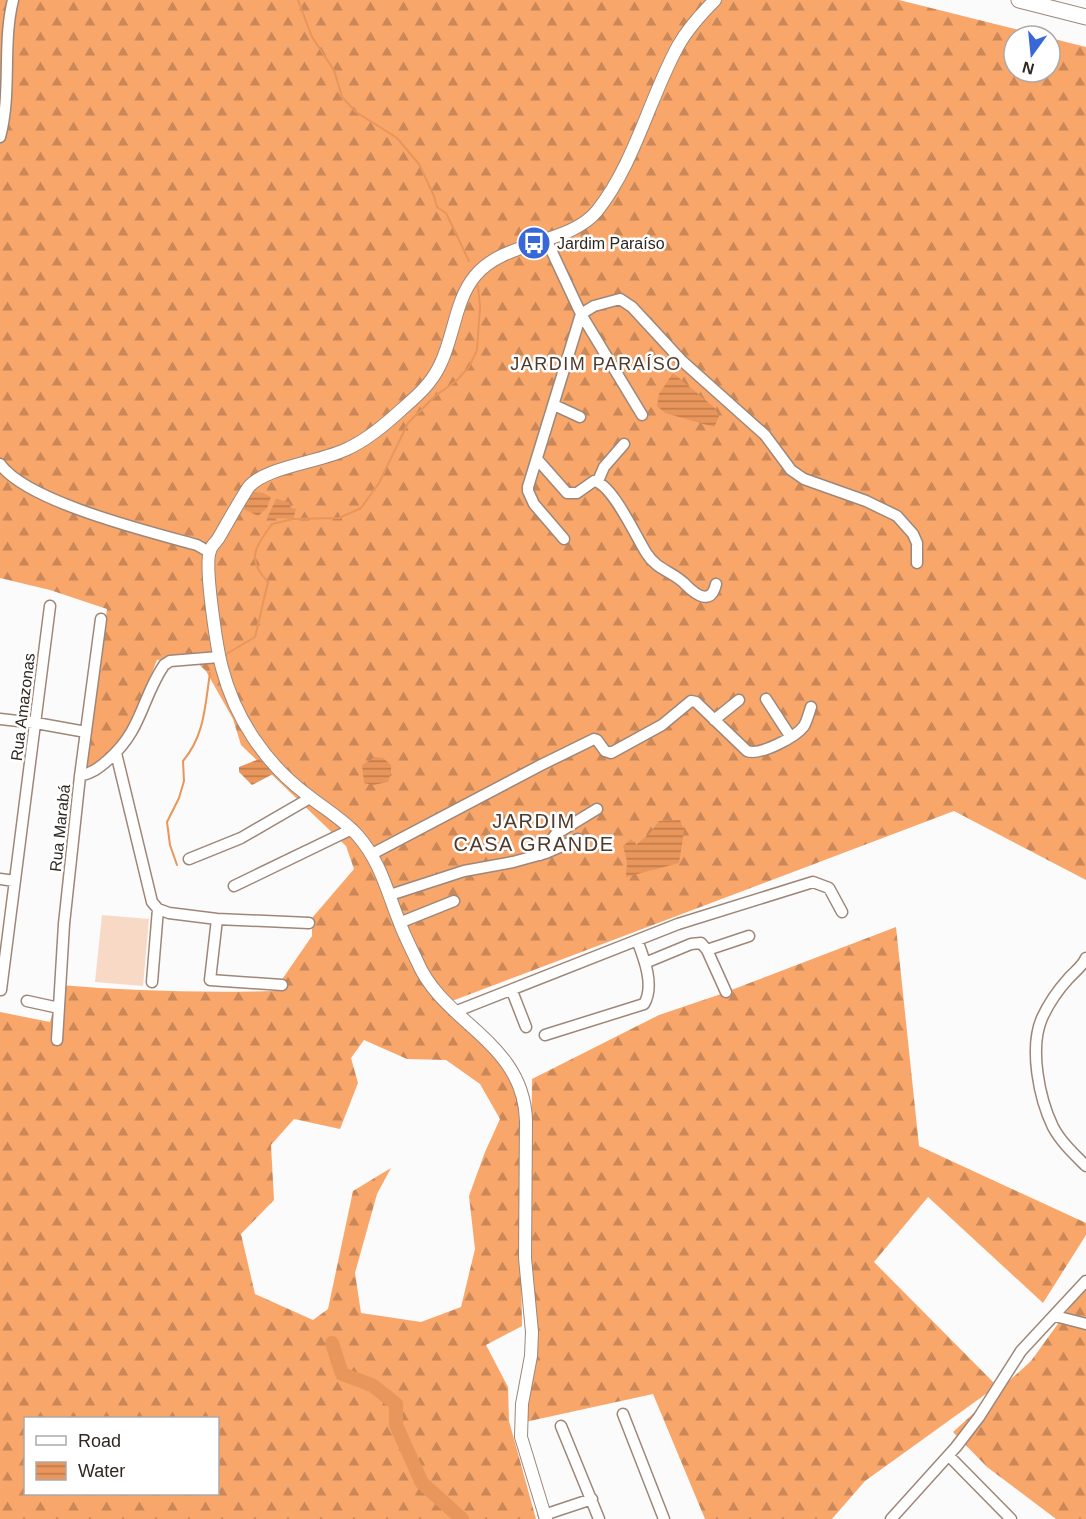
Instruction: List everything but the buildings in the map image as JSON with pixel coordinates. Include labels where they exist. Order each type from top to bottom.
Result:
[{"type":"highway","points":[[1019,0],[1086,17]]},
{"type":"main road","points":[[545,1517],[521,1437],[522,1404],[531,1356],[532,1332],[525,1258],[526,1109],[517,1081],[508,1064],[490,1043],[424,975],[399,923],[390,895],[372,854],[352,830],[310,798],[266,758],[235,705],[219,657],[212,611],[209,552],[255,480],[270,473],[331,457],[354,446],[420,394],[432,380],[442,362],[457,314],[472,279],[486,265],[499,257],[576,227],[596,212],[629,156],[679,44],[715,0]]},
{"type":"street","points":[[0,137],[7,95],[13,0]]},
{"type":"street","points":[[546,239],[581,314],[642,415]]},
{"type":"street","points":[[564,539],[534,504],[528,491],[529,481],[581,314],[585,310],[620,299],[625,301],[681,360],[765,435],[791,470],[804,478],[866,501],[897,516],[914,534],[917,543],[917,563]]},
{"type":"street","points":[[554,405],[580,417]]},
{"type":"street","points":[[624,444],[599,474],[598,481],[626,515],[647,555],[659,568],[700,596],[706,597],[713,592],[716,584]]},
{"type":"street","points":[[537,459],[567,493],[577,493],[594,481],[598,481]]},
{"type":"street","points":[[0,464],[12,476],[33,490],[69,506],[197,545],[209,552]]},
{"type":"street","name":"Rua Amazonas","points":[[1,990],[50,606]]},
{"type":"street","name":"Rua Marabá","points":[[57,1040],[64,924],[80,776],[101,619]]},
{"type":"street","points":[[80,776],[96,771],[116,753],[130,736],[164,665],[170,661],[219,657]]},
{"type":"street","points":[[766,699],[790,736]]},
{"type":"street","points":[[714,720],[739,700]]},
{"type":"street","points":[[372,854],[541,765],[594,740],[597,740],[605,751],[610,753],[662,725],[691,701],[696,702],[747,751],[752,753],[767,749],[803,727],[812,707]]},
{"type":"street","points":[[0,719],[86,732]]},
{"type":"street","points":[[116,753],[152,902],[158,909],[169,913],[217,919],[309,923]]},
{"type":"street","points":[[189,859],[241,838],[310,798]]},
{"type":"street","points":[[540,855],[556,834],[597,809]]},
{"type":"street","points":[[234,886],[352,830]]},
{"type":"street","points":[[390,895],[464,871],[540,855],[578,839]]},
{"type":"street","points":[[0,879],[15,881]]},
{"type":"street","points":[[457,1011],[637,940],[735,905],[813,882],[829,888],[842,912]]},
{"type":"street","points":[[399,923],[454,901]]},
{"type":"street","points":[[152,982],[158,909]]},
{"type":"street","points":[[217,919],[210,980],[282,986]]},
{"type":"street","points":[[707,950],[749,936]]},
{"type":"street","points":[[545,1035],[644,1004],[647,999],[648,982],[645,963],[637,940]]},
{"type":"street","points":[[645,963],[691,944],[701,944],[707,950],[726,992]]},
{"type":"street","points":[[1085,962],[1067,980],[1051,1003],[1042,1018],[1036,1040],[1038,1073],[1047,1111],[1064,1143],[1086,1166]]},
{"type":"street","points":[[512,991],[526,1026]]},
{"type":"street","points":[[27,1001],[59,1008]]},
{"type":"street","points":[[891,1519],[949,1456],[979,1417],[1021,1351],[1086,1281]]},
{"type":"street","points":[[1054,1316],[1086,1324]]},
{"type":"street","points":[[623,1414],[664,1519]]},
{"type":"street","points":[[561,1426],[599,1519]]},
{"type":"street","points":[[949,1456],[997,1514],[1011,1519]]},
{"type":"street","points":[[545,1517],[592,1499]]},
{"type":"shaded area","points":[[102,915],[149,919],[143,986],[95,982]]},
{"type":"green space","points":[[0,0],[899,0],[1002,26],[1002,84],[1062,84],[1062,41],[1086,47],[1086,880],[954,811],[444,1004],[505,1066],[519,1097],[522,1326],[486,1345],[508,1387],[509,1421],[536,1519],[0,1519],[0,1012],[50,1022],[60,985],[167,991],[274,991],[312,936],[312,918],[354,869],[346,846],[241,745],[233,719],[206,671],[192,658],[157,660],[130,728],[96,767],[85,769],[107,609],[50,590],[0,578]],"holes":[[[364,1040],[407,1059],[446,1060],[480,1084],[500,1119],[469,1196],[475,1249],[461,1307],[421,1322],[361,1313],[355,1273],[377,1194],[391,1168],[353,1191],[328,1309],[313,1320],[255,1294],[241,1234],[274,1200],[271,1145],[294,1119],[340,1129],[358,1083],[351,1058]]]},
{"type":"green space","points":[[896,927],[919,1146],[1086,1223],[1086,1235],[1043,1303],[928,1197],[874,1262],[997,1386],[865,1481],[832,1519],[705,1519],[653,1394],[525,1422],[530,1295],[532,1079],[659,1015],[721,994]]},
{"type":"green space","points":[[1086,1285],[1086,1519],[1056,1519],[987,1467],[953,1432],[1031,1361]]},
{"type":"water","points":[[673,373],[715,408],[719,417],[714,427],[665,413],[657,406],[659,394]]},
{"type":"water","points":[[254,492],[271,497],[267,508],[258,516],[244,509],[247,499]]},
{"type":"water","points":[[276,499],[289,502],[291,508],[296,509],[293,519],[267,518]]},
{"type":"water","points":[[375,757],[383,758],[391,765],[388,782],[373,785],[364,783],[362,765]]},
{"type":"water","points":[[259,759],[275,773],[252,785],[239,772],[239,767]]},
{"type":"water","points":[[680,820],[684,831],[679,863],[626,877],[627,861],[623,846],[631,839],[636,845],[650,833],[659,821]]},
{"type":"waterway","points":[[298,0],[312,37],[334,70],[342,97],[356,112],[397,138],[419,164],[437,207],[446,213],[469,261]]},
{"type":"waterway","points":[[228,653],[255,637],[268,582],[257,566],[255,553],[261,539],[272,524],[293,519],[339,518],[361,508],[379,483],[408,423],[469,367],[477,350],[480,307],[478,286]]},
{"type":"waterway","points":[[177,865],[170,845],[167,822],[179,798],[184,781],[183,761],[200,730],[210,673]]},
{"type":"waterway","points":[[332,1343],[342,1374],[372,1385],[396,1404],[396,1425],[422,1483],[462,1519]]},
{"type":"place","name":"Jardim Paraíso","points":[[534,243]]},
{"type":"district","name":"JARDIM PARAÍSO","points":[[596,364]]},
{"type":"district","name":"JARDIM CASA GRANDE","points":[[534,832]]}]
